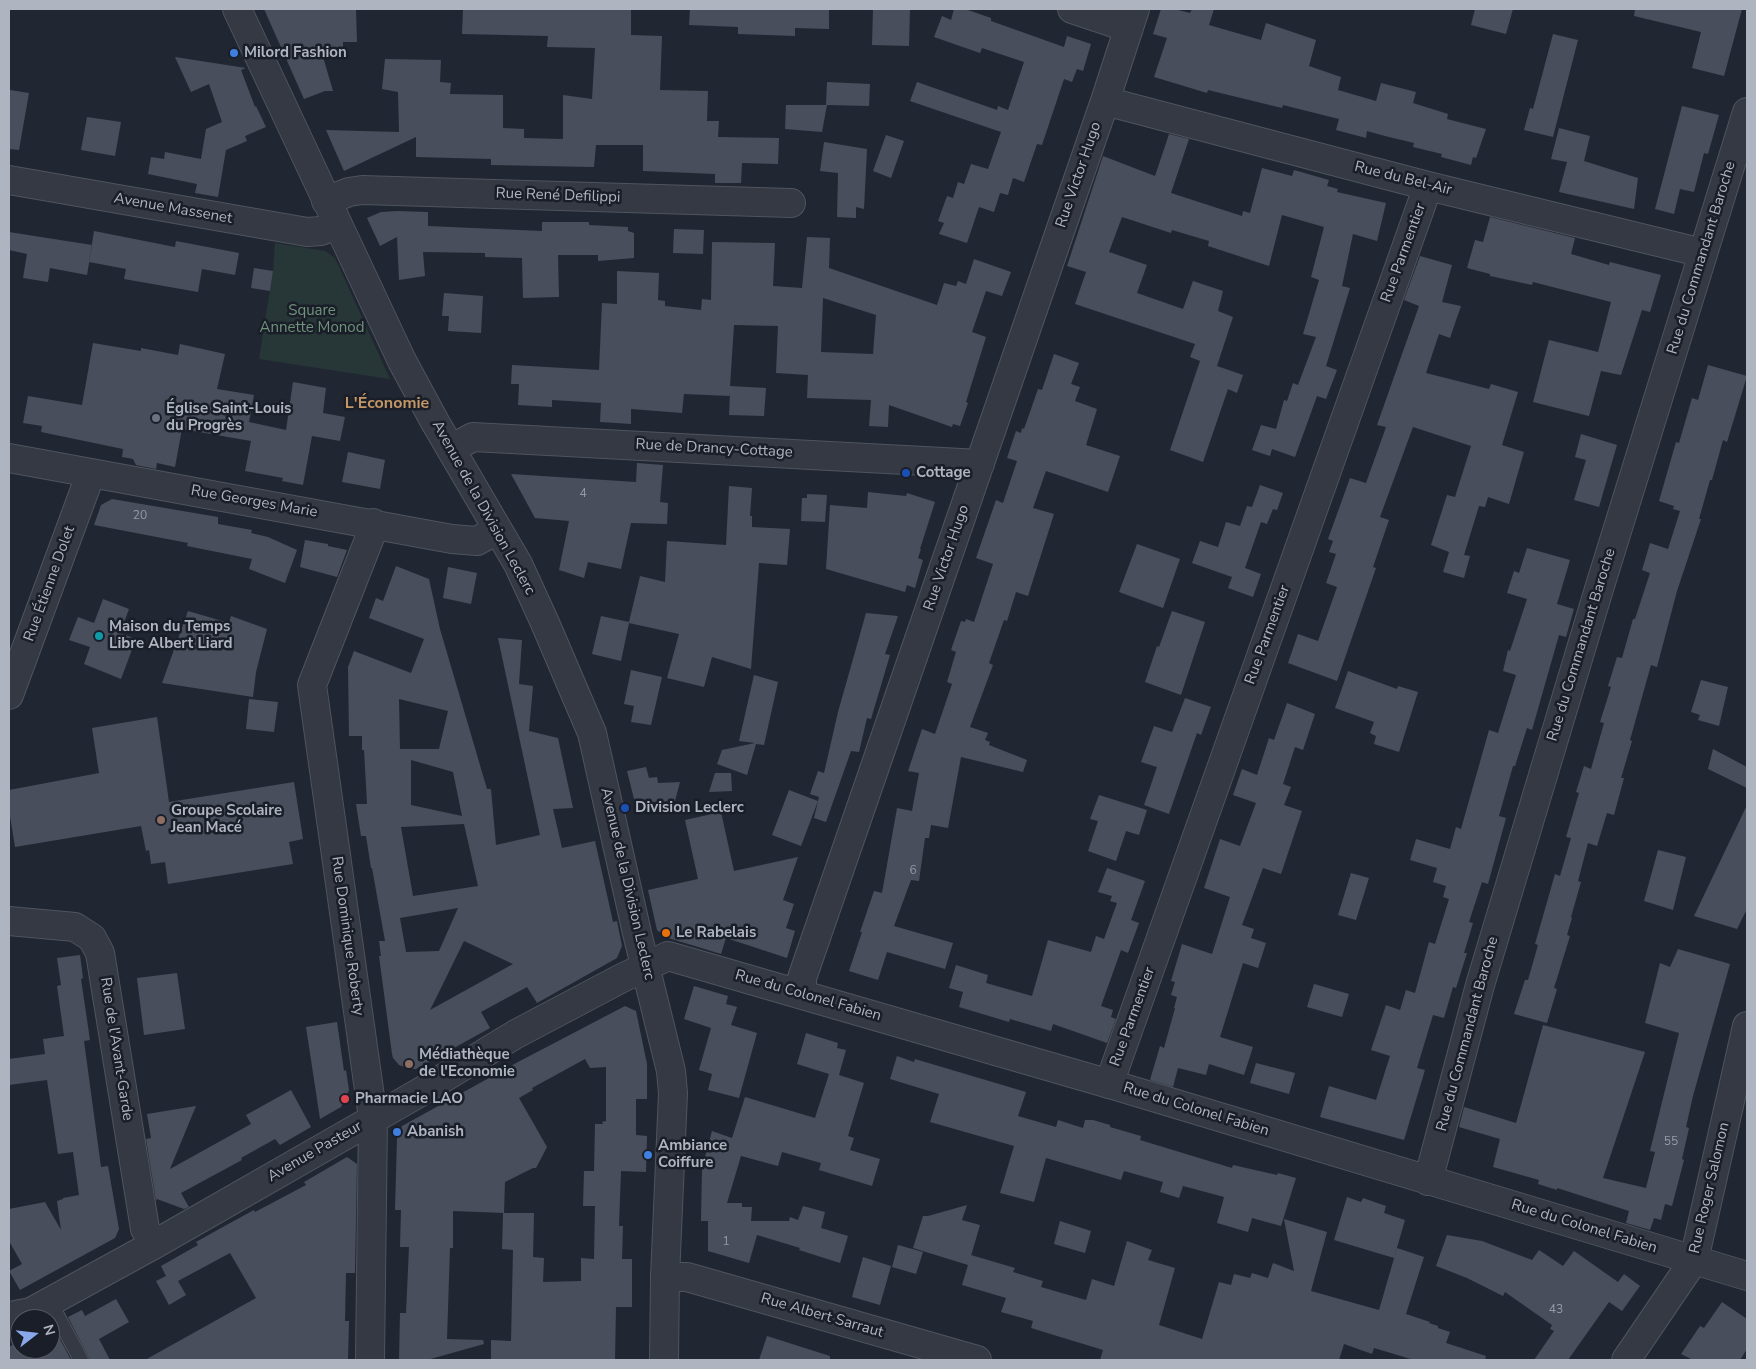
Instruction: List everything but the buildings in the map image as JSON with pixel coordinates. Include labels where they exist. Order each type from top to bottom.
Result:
[{"type":"street","name":"Avenue de la Division Leclerc","points":[[238,9],[402,361],[518,564],[592,733],[636,934],[646,966],[671,1071],[673,1094],[665,1277],[664,1360]]},
{"type":"street","points":[[1072,9],[1132,18]]},
{"type":"street","name":"Rue Victor Hugo","points":[[802,994],[802,978],[805,969],[1105,102],[1132,18]]},
{"type":"street","name":"Rue du Bel-Air","points":[[1105,102],[1428,186],[1703,253]]},
{"type":"street","name":"Rue du Commandant Baroche","points":[[1428,1181],[1483,976],[1596,598],[1747,112]]},
{"type":"street","name":"Avenue Massenet","points":[[9,180],[307,232],[321,231],[332,213]]},
{"type":"street","name":"Rue Parmentier","points":[[1109,1084],[1428,186]]},
{"type":"street","name":"Rue René Defilippi","points":[[332,213],[349,192],[362,190],[791,203]]},
{"type":"street","name":"Rue de Drancy-Cottage","points":[[451,449],[473,437],[980,464]]},
{"type":"street","name":"Rue Georges Marie","points":[[9,458],[373,523],[452,539],[477,541],[497,530]]},
{"type":"street","name":"Rue Étienne Dolet","points":[[9,695],[91,473]]},
{"type":"street","name":"Rue Dominique Roberty","points":[[370,1360],[373,1118],[312,685],[370,537],[373,523]]},
{"type":"street","name":"Rue de l'Avant-Garde","points":[[9,921],[75,927],[92,938],[100,953],[146,1228],[155,1244]]},
{"type":"street","name":"Rue du Colonel Fabien","points":[[646,966],[668,956],[678,958],[1109,1084],[1747,1276]]},
{"type":"street","name":"Avenue Pasteur","points":[[9,1318],[31,1312],[155,1244],[516,1034],[646,966]]},
{"type":"street","name":"Rue Roger Salomon","points":[[1626,1360],[1694,1260],[1747,1026]]},
{"type":"street","name":"Rue Albert Sarraut","points":[[665,1277],[687,1277],[977,1360]]},
{"type":"lane","points":[[50,1302],[81,1360]]},
{"type":"green space","name":"Square Annette Monod","points":[[275,243],[325,251],[335,258],[390,379],[259,359],[273,271]]},
{"type":"place","name":"Milord Fashion","points":[[234,53]]},
{"type":"place","name":"Église Saint-Louis du Progrès","points":[[156,418]]},
{"type":"place","name":"Cottage","points":[[906,473]]},
{"type":"place","name":"Maison du Temps Libre Albert Liard","points":[[99,636]]},
{"type":"place","name":"Division Leclerc","points":[[625,808]]},
{"type":"place","name":"Groupe Scolaire Jean Macé","points":[[161,820]]},
{"type":"place","name":"Le Rabelais","points":[[666,933]]},
{"type":"place","name":"Médiathèque de l'Economie","points":[[409,1064]]},
{"type":"place","name":"Pharmacie LAO","points":[[345,1099]]},
{"type":"place","name":"Abanish","points":[[397,1132]]},
{"type":"place","name":"Ambiance Coiffure","points":[[648,1155]]},
{"type":"district","name":"L'Économie","points":[[387,404]]}]
